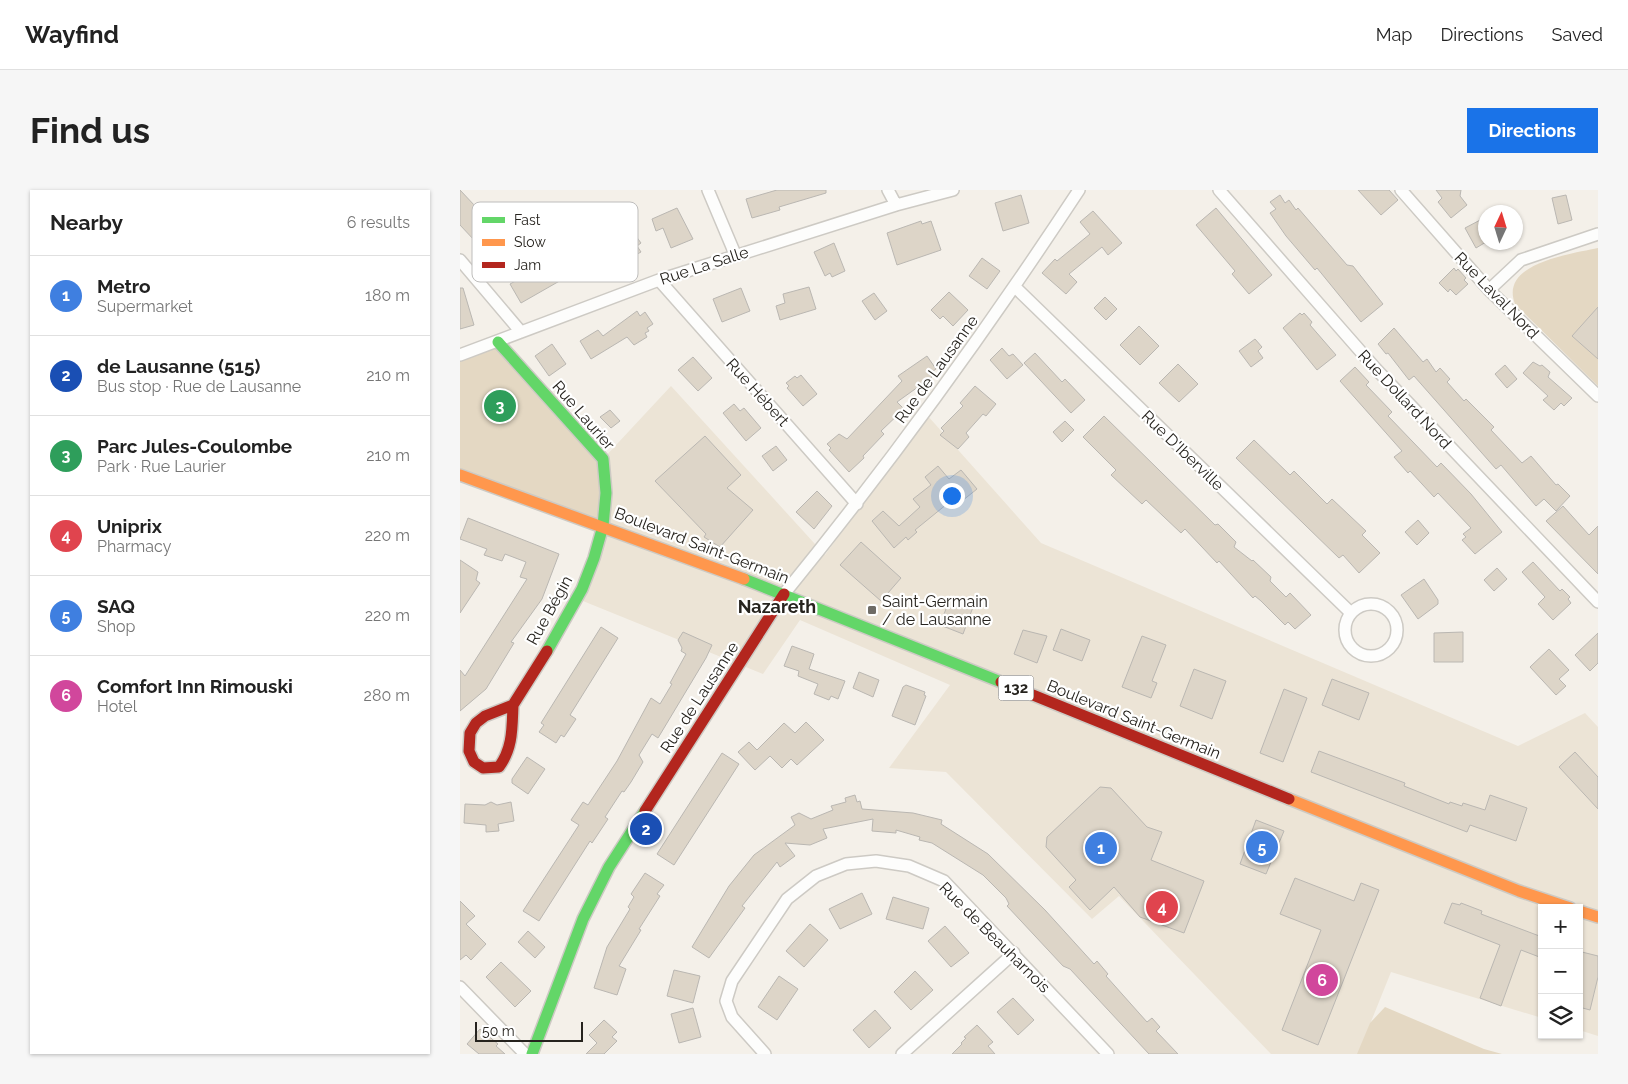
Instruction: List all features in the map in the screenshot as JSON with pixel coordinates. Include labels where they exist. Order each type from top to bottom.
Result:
[{"type":"main road","name":"Rue Laurier","points":[[498,342],[604,459],[607,476],[604,526]]},
{"type":"main road","name":"Boulevard Saint-Germain","points":[[460,475],[604,526],[784,594],[1308,807],[1519,891],[1558,904]]},
{"type":"main road","name":"Rue Bégin","points":[[513,705],[491,713],[472,728],[467,741],[472,758],[478,765],[484,768],[499,767],[509,755],[512,738],[513,705],[578,599],[604,526]]},
{"type":"main road","name":"Rue de Lausanne","points":[[532,1054],[583,919],[609,867],[784,594]]},
{"type":"main road","points":[[1583,912],[1598,917]]},
{"type":"street","points":[[708,190],[735,254]]},
{"type":"street","points":[[888,190],[896,205]]},
{"type":"street","name":"Rue La Salle","points":[[460,355],[658,280],[735,254],[896,205],[953,190]]},
{"type":"street","name":"Rue de Lausanne","points":[[784,594],[857,504],[1016,287],[1079,190]]},
{"type":"street","name":"Rue Dollard Nord","points":[[1219,190],[1376,369],[1598,602]]},
{"type":"street","name":"Rue Laval Nord","points":[[1401,190],[1489,290],[1598,396]]},
{"type":"street","points":[[1489,290],[1521,260],[1598,234]]},
{"type":"street","points":[[460,260],[472,274]]},
{"type":"street","name":"Rue Hébert","points":[[658,280],[857,504]]},
{"type":"street","points":[[479,282],[522,332]]},
{"type":"street","name":"Rue D'Iberville","points":[[1016,287],[1351,613]]},
{"type":"street","points":[[1374,603],[1390,610],[1398,626],[1395,643],[1382,654],[1373,657],[1356,652],[1346,638],[1345,629],[1351,613],[1358,607],[1374,603]]},
{"type":"street","name":"Rue de Beauharnois","points":[[765,1054],[732,1018],[726,1001],[732,982],[787,899],[816,876],[846,864],[876,861],[909,866],[944,881],[1108,1054]]},
{"type":"street","points":[[902,1054],[1014,953]]},
{"type":"street","points":[[460,986],[525,1054]]},
{"type":"shaded area","points":[[1598,248],[1598,386],[1515,304],[1513,290],[1517,279],[1527,270],[1540,263]]},
{"type":"shaded area","points":[[498,342],[603,459],[604,526],[460,475],[460,355]]},
{"type":"shaded area","points":[[671,386],[825,555],[927,415],[1041,543],[1518,746],[1585,713],[1598,727],[1598,1036],[1583,1031],[1583,904],[1538,904],[1538,1017],[1391,972],[1358,1054],[1271,1054],[1119,896],[1092,919],[946,772],[889,768],[950,685],[800,620],[763,674],[578,599],[603,531],[603,459]]},
{"type":"shaded area","points":[[1385,1007],[1484,1049],[1502,1054],[1357,1054],[1370,1023]]},
{"type":"building","points":[[460,190],[472,203],[472,238],[460,225]]},
{"type":"building","points":[[777,190],[826,190],[826,193],[779,207],[780,210],[752,218],[746,199]]},
{"type":"building","points":[[1358,190],[1389,190],[1398,200],[1381,215]]},
{"type":"building","points":[[1436,190],[1461,190],[1460,196],[1467,205],[1451,218],[1438,202],[1442,198]]},
{"type":"building","points":[[1021,195],[1029,223],[1003,231],[995,203]]},
{"type":"building","points":[[1280,195],[1285,203],[1289,200],[1296,210],[1298,208],[1347,265],[1353,266],[1383,304],[1361,322],[1317,268],[1315,270],[1286,236],[1270,213],[1276,209],[1270,202]]},
{"type":"building","points":[[1566,195],[1572,220],[1558,224],[1552,198]]},
{"type":"building","points":[[677,208],[693,239],[671,248],[663,228],[656,231],[652,219]]},
{"type":"building","points":[[1216,208],[1272,275],[1249,294],[1232,274],[1235,271],[1196,225]]},
{"type":"building","points":[[1093,211],[1122,243],[1108,255],[1102,247],[1069,274],[1077,282],[1066,294],[1042,273],[1055,259],[1057,261],[1090,234],[1080,222]]},
{"type":"building","points":[[921,221],[922,224],[931,221],[941,250],[897,265],[887,233]]},
{"type":"building","points":[[1478,221],[1478,247],[1476,248],[1465,228]]},
{"type":"building","points":[[834,243],[845,271],[832,277],[830,273],[825,276],[814,252]]},
{"type":"building","points":[[982,258],[1000,271],[987,289],[969,276]]},
{"type":"building","points":[[1454,268],[1456,271],[1458,269],[1466,278],[1464,280],[1468,284],[1456,295],[1450,289],[1448,292],[1439,283]]},
{"type":"building","points":[[514,282],[558,282],[521,303],[510,284]]},
{"type":"building","points":[[809,287],[816,309],[780,320],[776,306],[785,303],[783,294]]},
{"type":"building","points":[[460,288],[463,288],[474,325],[460,329]]},
{"type":"building","points":[[741,288],[750,311],[722,322],[713,299]]},
{"type":"building","points":[[949,292],[968,310],[953,326],[943,316],[940,319],[931,310]]},
{"type":"building","points":[[874,293],[887,311],[875,320],[862,301]]},
{"type":"building","points":[[1105,297],[1117,309],[1106,320],[1094,308]]},
{"type":"building","points":[[1598,307],[1598,359],[1572,336]]},
{"type":"building","points":[[637,311],[640,316],[645,312],[653,324],[647,328],[649,331],[645,333],[647,337],[634,345],[627,337],[591,359],[580,341],[598,330],[603,336]]},
{"type":"building","points":[[1300,313],[1302,315],[1304,313],[1312,322],[1310,325],[1336,355],[1317,370],[1283,328]]},
{"type":"building","points":[[1139,326],[1159,346],[1140,365],[1120,345]]},
{"type":"building","points":[[1394,328],[1423,362],[1427,359],[1436,372],[1440,368],[1450,379],[1447,382],[1464,401],[1466,399],[1494,427],[1491,430],[1522,463],[1531,456],[1556,485],[1558,484],[1570,496],[1556,511],[1544,499],[1536,506],[1501,465],[1496,469],[1414,376],[1409,380],[1388,353],[1386,354],[1378,344]]},
{"type":"building","points":[[1255,339],[1262,347],[1258,351],[1263,358],[1251,367],[1239,351]]},
{"type":"building","points":[[552,344],[566,364],[549,376],[535,356]]},
{"type":"building","points":[[1002,348],[1009,356],[1013,354],[1023,365],[1007,379],[990,360]]},
{"type":"building","points":[[1035,353],[1062,382],[1065,379],[1085,400],[1071,413],[1024,363]]},
{"type":"building","points":[[927,356],[936,369],[929,374],[932,377],[897,402],[904,409],[881,431],[884,434],[863,456],[864,458],[849,472],[829,450],[831,448],[827,444],[839,434],[847,439],[902,381],[898,376]]},
{"type":"building","points":[[693,357],[712,378],[698,391],[678,370]]},
{"type":"building","points":[[1533,362],[1540,366],[1542,365],[1550,372],[1548,377],[1572,398],[1564,406],[1561,403],[1554,410],[1543,400],[1548,396],[1523,373]]},
{"type":"building","points":[[1178,364],[1198,384],[1179,402],[1159,383]]},
{"type":"building","points":[[1505,365],[1517,379],[1507,388],[1495,374]]},
{"type":"building","points":[[1355,367],[1369,382],[1366,385],[1392,412],[1388,416],[1437,467],[1441,463],[1471,494],[1502,532],[1475,554],[1462,540],[1466,537],[1463,534],[1471,528],[1438,493],[1434,497],[1410,471],[1408,473],[1394,457],[1402,451],[1340,381]]},
{"type":"building","points":[[801,375],[817,394],[803,406],[787,388],[789,386],[786,383],[795,376],[797,378]]},
{"type":"building","points":[[975,386],[996,404],[986,416],[983,414],[966,433],[969,437],[958,449],[940,435],[944,431],[941,428],[963,406],[960,403]]},
{"type":"building","points":[[734,404],[740,411],[744,408],[761,428],[746,441],[723,413]]},
{"type":"building","points":[[610,410],[620,421],[611,428],[600,417]]},
{"type":"building","points":[[1104,416],[1215,525],[1218,524],[1236,542],[1234,547],[1253,560],[1271,577],[1270,581],[1286,597],[1290,593],[1311,615],[1295,629],[1288,622],[1285,625],[1261,601],[1255,596],[1253,598],[1219,561],[1217,563],[1185,529],[1181,533],[1146,500],[1142,504],[1111,475],[1116,470],[1083,437]]},
{"type":"building","points":[[1065,421],[1074,430],[1062,442],[1053,432]]},
{"type":"building","points":[[705,436],[741,475],[727,488],[753,510],[720,547],[704,537],[706,534],[655,481]]},
{"type":"building","points":[[1254,440],[1290,475],[1294,471],[1327,504],[1332,499],[1366,531],[1362,535],[1380,553],[1359,573],[1343,555],[1339,558],[1236,458]]},
{"type":"building","points":[[776,446],[787,460],[773,471],[762,456]]},
{"type":"building","points":[[938,466],[949,479],[961,470],[977,489],[952,509],[947,504],[915,530],[917,532],[908,540],[906,537],[894,548],[872,521],[883,511],[899,526],[920,507],[913,499],[931,485],[925,477]]},
{"type":"building","points":[[817,491],[832,506],[814,529],[796,512]]},
{"type":"building","points":[[1563,506],[1589,535],[1598,526],[1598,574],[1546,521]]},
{"type":"building","points":[[468,518],[559,554],[542,599],[511,642],[514,643],[486,689],[460,711],[460,670],[465,676],[527,579],[520,577],[526,562],[505,554],[502,561],[484,555],[487,549],[460,539]]},
{"type":"building","points":[[1418,520],[1429,533],[1417,545],[1405,532]]},
{"type":"building","points":[[861,542],[901,578],[881,601],[840,565]]},
{"type":"building","points":[[460,560],[478,572],[476,580],[480,583],[460,613]]},
{"type":"building","points":[[1533,562],[1560,591],[1562,589],[1570,597],[1568,599],[1571,603],[1553,620],[1538,604],[1545,597],[1522,572]]},
{"type":"building","points":[[1497,568],[1507,579],[1494,591],[1484,580]]},
{"type":"building","points":[[1424,579],[1438,600],[1438,604],[1418,619],[1401,595]]},
{"type":"building","points":[[950,598],[973,607],[963,634],[940,625]]},
{"type":"building","points":[[601,627],[618,638],[570,715],[576,719],[564,737],[561,735],[556,743],[539,732],[544,725],[541,723]]},
{"type":"building","points":[[1061,629],[1090,640],[1082,661],[1053,650]]},
{"type":"building","points":[[1023,630],[1047,636],[1037,663],[1014,654]]},
{"type":"building","points":[[683,632],[712,645],[706,658],[658,738],[652,734],[639,755],[643,762],[631,782],[624,792],[622,791],[605,817],[608,819],[592,843],[590,841],[539,921],[523,911],[579,825],[571,820],[583,802],[588,805],[617,761],[651,698],[660,704],[672,684],[670,683],[686,654],[681,651],[682,648],[678,640]]},
{"type":"building","points":[[1463,632],[1463,662],[1434,662],[1434,633]]},
{"type":"building","points":[[1598,633],[1598,663],[1590,671],[1575,655]]},
{"type":"building","points":[[1142,636],[1166,645],[1152,681],[1157,683],[1151,698],[1122,687]]},
{"type":"building","points":[[792,646],[814,654],[809,669],[845,681],[838,699],[831,696],[829,700],[814,694],[818,684],[798,676],[799,671],[784,666]]},
{"type":"building","points":[[1549,649],[1569,670],[1559,679],[1566,686],[1556,695],[1530,667]]},
{"type":"building","points":[[1194,669],[1226,681],[1212,719],[1180,706]]},
{"type":"building","points":[[859,672],[879,680],[873,697],[853,688]]},
{"type":"building","points":[[1332,679],[1369,693],[1359,720],[1322,705]]},
{"type":"building","points":[[906,685],[925,692],[924,695],[926,696],[915,725],[892,716],[903,687]]},
{"type":"building","points":[[1284,689],[1307,698],[1283,762],[1260,753]]},
{"type":"building","points":[[806,722],[824,740],[797,765],[791,759],[782,768],[770,756],[755,770],[738,752],[749,742],[757,750],[784,723],[795,733]]},
{"type":"building","points":[[1319,751],[1405,783],[1404,786],[1449,804],[1450,802],[1462,806],[1463,803],[1485,810],[1490,795],[1527,808],[1516,841],[1470,825],[1467,832],[1311,772]]},
{"type":"building","points":[[1575,752],[1598,777],[1598,809],[1559,767]]},
{"type":"building","points":[[722,753],[739,764],[674,865],[657,854]]},
{"type":"building","points":[[527,757],[545,769],[528,794],[512,783],[512,779]]},
{"type":"building","points":[[1100,787],[1111,788],[1147,827],[1162,832],[1151,860],[1204,881],[1184,933],[1140,917],[1114,887],[1090,910],[1069,887],[1076,880],[1046,847],[1047,837]]},
{"type":"building","points":[[855,795],[857,802],[860,801],[862,809],[913,813],[942,820],[941,824],[988,854],[1045,910],[1094,964],[1097,961],[1108,974],[1106,976],[1147,1022],[1152,1018],[1160,1027],[1156,1031],[1178,1054],[1149,1054],[1070,969],[1063,966],[1007,906],[1009,904],[1006,898],[983,875],[932,843],[919,840],[920,837],[896,830],[896,833],[872,831],[873,819],[823,829],[827,838],[810,845],[785,843],[795,856],[780,867],[777,862],[742,906],[745,908],[709,958],[692,947],[729,886],[754,855],[795,825],[791,817],[799,813],[811,819],[833,810],[831,806],[846,802],[845,798]]},
{"type":"building","points":[[491,802],[497,805],[511,802],[514,821],[498,824],[499,831],[486,832],[486,825],[464,823],[465,804],[485,805]]},
{"type":"building","points":[[1256,820],[1284,831],[1266,874],[1240,864]]},
{"type":"building","points":[[645,873],[664,885],[657,894],[660,896],[619,966],[626,969],[617,995],[594,988],[607,947],[630,909],[628,907],[634,897],[631,894]]},
{"type":"building","points":[[1295,878],[1354,901],[1361,883],[1379,890],[1318,1045],[1282,1030],[1321,930],[1280,914]]},
{"type":"building","points":[[862,893],[872,914],[840,929],[829,909]]},
{"type":"building","points":[[893,897],[929,908],[923,929],[886,919]]},
{"type":"building","points":[[460,901],[475,916],[466,924],[486,944],[471,960],[466,955],[460,960]]},
{"type":"building","points":[[1452,903],[1460,905],[1461,903],[1482,911],[1481,914],[1538,935],[1538,956],[1521,950],[1501,1006],[1480,998],[1500,945],[1444,923]]},
{"type":"building","points":[[810,924],[828,940],[804,967],[786,951]]},
{"type":"building","points":[[945,926],[969,953],[951,967],[928,941]]},
{"type":"building","points":[[528,931],[545,947],[535,958],[518,942]]},
{"type":"building","points":[[1583,952],[1598,956],[1598,977],[1590,1010],[1583,1008]]},
{"type":"building","points":[[501,962],[531,991],[515,1007],[486,977]]},
{"type":"building","points":[[674,970],[700,976],[693,1003],[667,996]]},
{"type":"building","points":[[915,971],[933,990],[911,1010],[894,992]]},
{"type":"building","points":[[779,976],[798,989],[777,1020],[758,1007]]},
{"type":"building","points":[[1013,998],[1034,1020],[1018,1035],[997,1012]]},
{"type":"building","points":[[693,1008],[701,1037],[679,1043],[671,1014]]},
{"type":"building","points":[[875,1010],[891,1028],[869,1048],[853,1030]]},
{"type":"building","points":[[604,1020],[617,1032],[612,1037],[617,1041],[604,1054],[586,1054],[597,1043],[589,1035]]},
{"type":"building","points":[[977,1025],[993,1042],[988,1046],[995,1054],[952,1054],[962,1044],[966,1038],[964,1037]]},
{"type":"building","points":[[480,1029],[498,1044],[496,1046],[505,1054],[479,1054],[467,1044]]},
{"type":"traffic: fast","points":[[498,342],[603,459],[606,493],[603,526],[594,558],[582,589],[547,651]]},
{"type":"traffic: fast","points":[[744,579],[1001,682]]},
{"type":"traffic: fast","points":[[532,1054],[583,919],[609,867],[645,811]]},
{"type":"traffic: slow","points":[[460,475],[744,579]]},
{"type":"traffic: slow","points":[[1289,799],[1519,891],[1558,904]]},
{"type":"traffic: slow","points":[[1583,912],[1598,917]]},
{"type":"traffic: jam","points":[[645,811],[784,594]]},
{"type":"traffic: jam","points":[[513,705],[511,737],[504,760],[499,767],[483,768],[474,762],[469,751],[470,733],[476,723],[485,716],[513,705],[547,651]]},
{"type":"traffic: jam","points":[[1001,682],[1289,799]]},
{"type":"place","name":"Parc Jules-Coulombe","points":[[500,406]]},
{"type":"place","name":"Saint-Germain / de Lausanne","points":[[872,610]]},
{"type":"place","name":"de Lausanne (515)","points":[[646,829]]},
{"type":"place","name":"SAQ","points":[[1262,847]]},
{"type":"place","name":"Metro","points":[[1101,848]]},
{"type":"place","name":"Uniprix","points":[[1162,907]]},
{"type":"place","name":"Comfort Inn Rimouski","points":[[1322,980]]},
{"type":"district","name":"Nazareth","points":[[777,607]]}]
